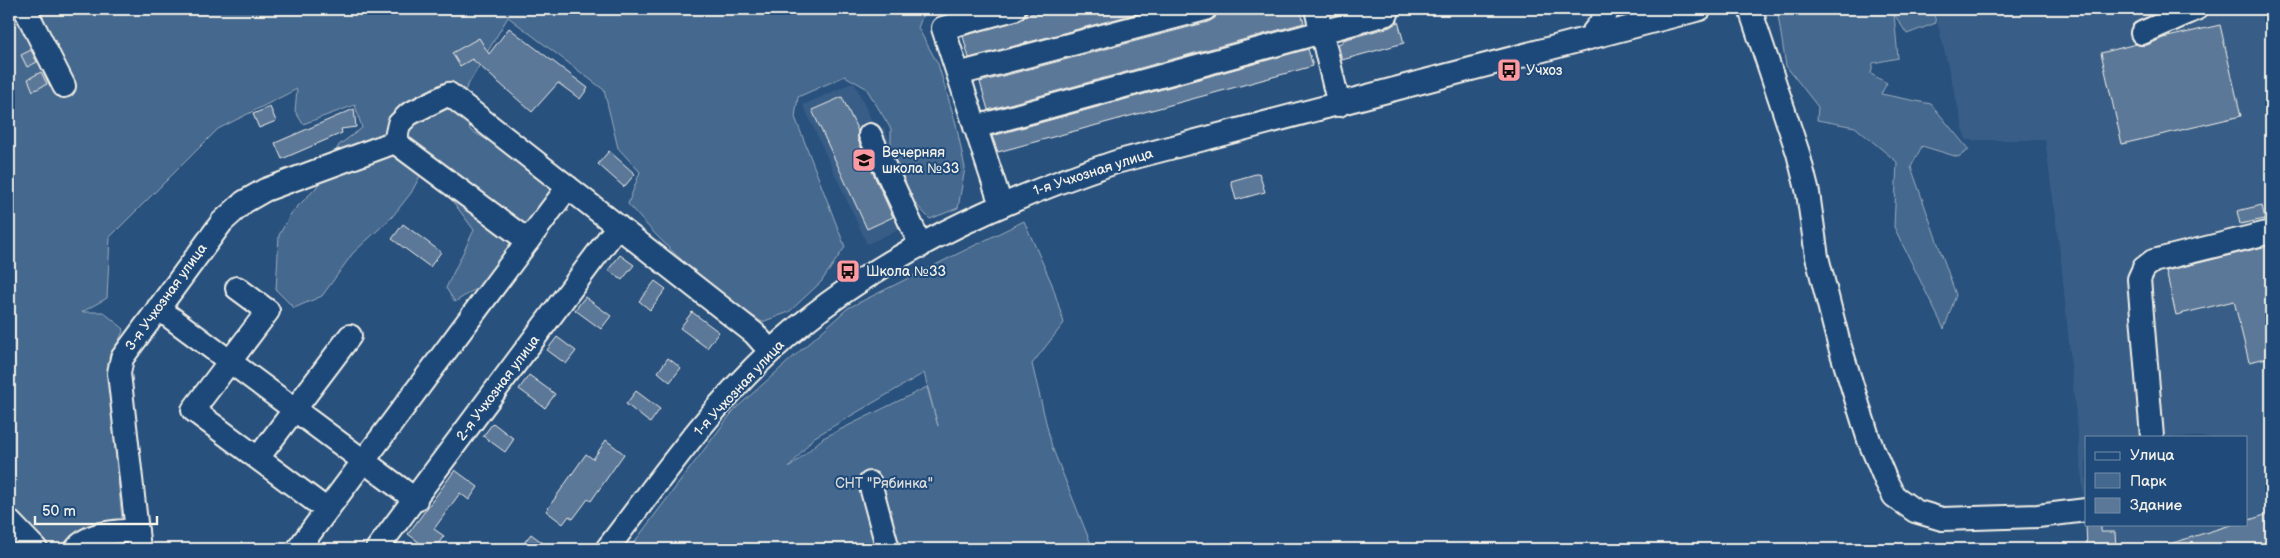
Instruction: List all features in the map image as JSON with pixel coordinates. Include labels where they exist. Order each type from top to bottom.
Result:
[{"type":"street","points":[[25,9],[64,86]]},
{"type":"street","points":[[1001,205],[943,28],[1014,9]]},
{"type":"street","points":[[958,74],[1205,9]]},
{"type":"street","points":[[1316,9],[1339,105]]},
{"type":"street","points":[[1589,38],[1604,18],[1608,9]]},
{"type":"street","name":"1-я Учхозная улица","points":[[608,549],[702,426],[770,351],[822,308],[849,290],[921,246],[1001,205],[1052,184],[1116,162],[1700,9]]},
{"type":"street","points":[[1750,9],[1798,153],[1808,193],[1817,256],[1839,344],[1870,440],[1894,496],[1915,511],[1942,519],[2038,516],[2085,510]]},
{"type":"street","points":[[2142,32],[2196,9]]},
{"type":"street","points":[[975,127],[1387,14]]},
{"type":"street","points":[[528,241],[395,142],[399,124],[409,114],[449,94],[754,332],[770,351]]},
{"type":"street","points":[[870,135],[921,246]]},
{"type":"street","name":"3-я Учхозная улица","points":[[138,540],[119,373],[122,358],[222,222],[244,202],[265,190],[395,142]]},
{"type":"street","points":[[298,549],[568,187]]},
{"type":"street","name":"2-я Учхозная улица","points":[[377,549],[416,500],[618,226]]},
{"type":"street","points":[[2152,436],[2139,279],[2144,268],[2153,261],[2271,232]]},
{"type":"street","points":[[237,288],[268,310],[193,410],[328,510]]},
{"type":"street","points":[[158,308],[416,500]]},
{"type":"street","points":[[258,458],[350,336]]},
{"type":"street","points":[[870,483],[888,549]]},
{"type":"street","points":[[9,521],[36,549]]},
{"type":"street","points":[[76,549],[80,544],[103,533],[138,540]]},
{"type":"shaded area","points":[[1934,9],[2271,9],[2271,544],[2255,549],[2087,549],[2086,526],[2248,526],[2248,436],[2085,436],[2085,512],[2061,261],[2045,140],[1966,140]]},
{"type":"shaded area","name":"Вечерняя школа №33","points":[[854,82],[875,128],[884,128],[913,192],[909,201],[918,221],[867,244],[803,105]]},
{"type":"green space","points":[[9,9],[925,9],[918,28],[938,64],[956,124],[965,168],[958,208],[930,219],[904,192],[891,162],[891,129],[866,88],[845,76],[798,97],[795,117],[845,247],[821,282],[789,312],[762,322],[743,310],[690,268],[628,204],[640,172],[618,148],[604,90],[508,17],[465,90],[470,130],[525,162],[569,211],[527,224],[480,286],[455,302],[446,288],[474,230],[451,199],[420,176],[411,193],[392,217],[353,253],[322,296],[294,308],[276,290],[279,235],[292,212],[316,188],[339,145],[362,128],[355,105],[303,124],[295,111],[297,89],[218,129],[110,237],[107,298],[82,312],[103,312],[124,329],[113,353],[108,379],[125,549],[9,549]]},
{"type":"green space","points":[[1777,9],[1933,9],[1936,23],[1907,34],[1894,14],[1898,58],[1873,63],[1871,74],[1887,83],[1881,94],[1931,104],[1969,150],[1958,157],[1922,146],[1911,167],[1956,295],[1944,329],[1894,227],[1897,162],[1855,127],[1817,120],[1818,107],[1786,66]]},
{"type":"green space","name":"СНТ \"Рябинка\"","points":[[1024,221],[1052,284],[1064,323],[1032,364],[1052,447],[1093,549],[629,549],[734,410],[848,308]],"holes":[[[924,373],[938,426],[927,387],[823,438],[789,468],[813,438]]]},
{"type":"building","points":[[1049,9],[1154,9],[969,58],[963,36],[1018,21],[1024,18],[1027,10],[1027,15]]},
{"type":"building","points":[[1218,9],[1222,9],[1223,12],[1236,9],[1300,9],[1304,23],[988,110],[980,82],[1208,22],[1215,18]]},
{"type":"building","points":[[1398,21],[1404,43],[1342,60],[1338,44],[1343,42],[1343,40],[1390,27]]},
{"type":"building","points":[[2220,25],[2241,116],[2122,144],[2101,53],[2136,44],[2147,45],[2163,38]]},
{"type":"building","points":[[509,28],[588,88],[580,99],[558,83],[532,112],[472,59],[460,66],[452,53],[479,38],[489,54]]},
{"type":"building","points":[[1308,49],[1313,66],[998,152],[992,136]]},
{"type":"building","points":[[31,50],[37,62],[27,67],[21,55]]},
{"type":"building","points":[[41,72],[47,84],[33,91],[28,79]]},
{"type":"building","points":[[842,97],[858,131],[858,140],[893,217],[867,229],[812,110]]},
{"type":"building","points":[[270,107],[276,121],[259,128],[253,114]]},
{"type":"building","points":[[354,109],[356,127],[341,129],[342,133],[282,159],[275,143]]},
{"type":"building","points":[[609,151],[635,174],[624,187],[598,164]]},
{"type":"building","points":[[1259,173],[1265,192],[1236,200],[1231,181]]},
{"type":"building","points":[[2262,205],[2265,219],[2240,224],[2237,211]]},
{"type":"building","points":[[403,224],[441,252],[430,267],[392,239]]},
{"type":"building","points":[[2271,245],[2271,357],[2249,362],[2234,301],[2176,315],[2166,271]]},
{"type":"building","points":[[620,255],[634,265],[622,280],[608,270]]},
{"type":"building","points":[[655,281],[666,289],[650,310],[639,301]]},
{"type":"building","points":[[585,297],[611,316],[601,329],[575,310]]},
{"type":"building","points":[[692,312],[719,332],[707,348],[680,328]]},
{"type":"building","points":[[557,337],[576,351],[566,364],[547,350]]},
{"type":"building","points":[[668,358],[681,368],[670,382],[658,372]]},
{"type":"building","points":[[529,375],[555,394],[545,408],[519,389]]},
{"type":"building","points":[[636,391],[660,409],[650,423],[626,404]]},
{"type":"building","points":[[493,423],[514,439],[505,452],[483,436]]},
{"type":"building","points":[[606,440],[624,454],[591,501],[588,499],[573,519],[569,516],[563,524],[546,511],[586,454],[593,459]]},
{"type":"building","points":[[455,470],[478,487],[469,500],[460,493],[434,529],[444,536],[434,549],[428,549],[408,534]]},
{"type":"building","points":[[2271,513],[2271,544],[2255,549],[2163,549],[2163,546],[2228,526],[2248,526],[2248,520]]},
{"type":"building","points":[[2086,526],[2101,526],[2101,532],[2115,532],[2116,549],[2087,549]]},
{"type":"building","points":[[531,534],[551,549],[519,549]]},
{"type":"place","name":"Учхоз","points":[[1509,70]]},
{"type":"place","name":"Вечерняя школа №33","points":[[864,160]]},
{"type":"place","name":"Школа №33","points":[[848,271]]}]
